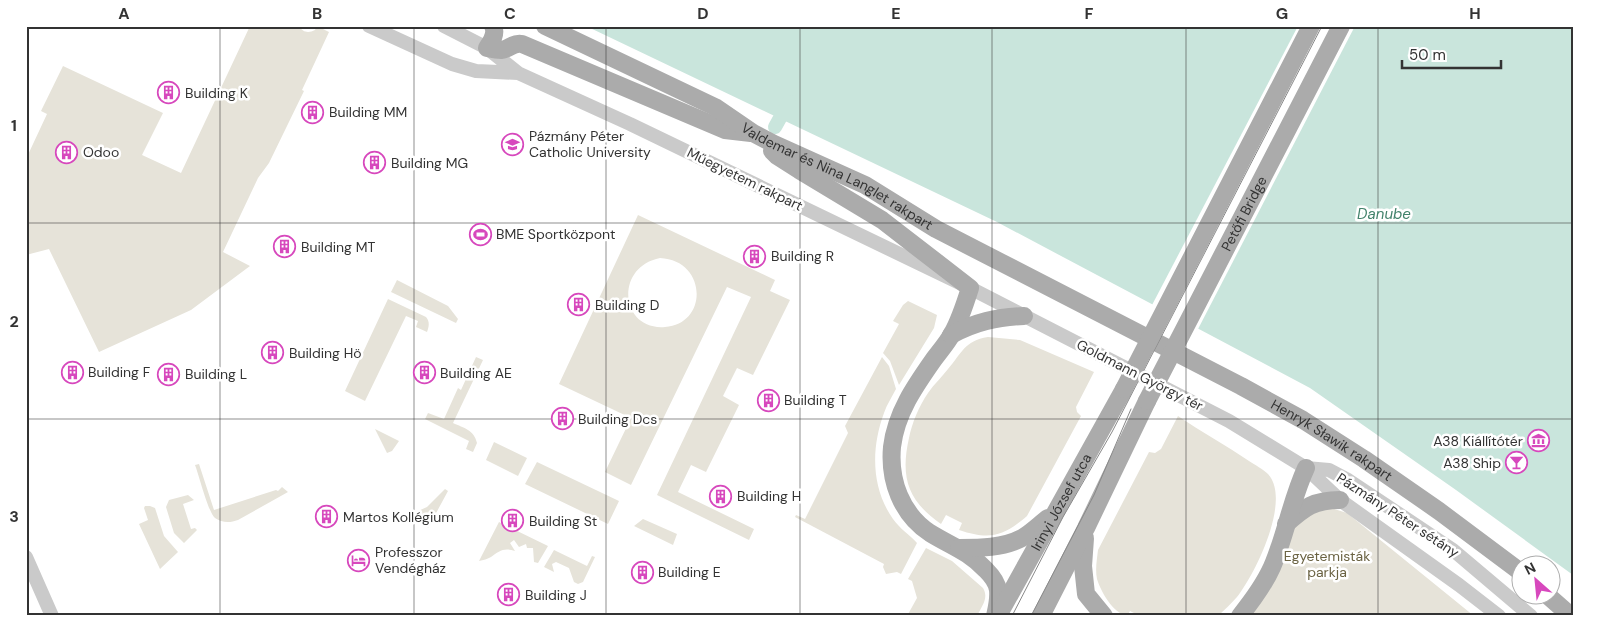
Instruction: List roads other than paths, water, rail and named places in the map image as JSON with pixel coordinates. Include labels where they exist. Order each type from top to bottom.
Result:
[{"type":"main road","points":[[493,26],[495,30],[493,38],[487,48],[501,50],[509,48],[513,44],[522,44],[725,130],[753,133],[777,156],[882,220],[970,288],[951,335],[904,406],[892,446],[892,470],[900,497],[921,526],[959,548],[978,562],[989,574],[998,587],[996,616]]},
{"type":"main road","name":"Valdemar és Nina Langlet rakpart","points":[[546,26],[715,107],[753,133],[774,144],[866,185],[936,229],[1128,328]]},
{"type":"main road","name":"Petőfi Bridge","points":[[1124,389],[1311,26]]},
{"type":"main road","name":"Petőfi Bridge","points":[[1086,528],[1147,402],[1341,26]]},
{"type":"main road","points":[[951,335],[991,319],[1024,316]]},
{"type":"main road","name":"Henryk Sławik rakpart","points":[[1128,328],[1303,420],[1364,459],[1512,566]]},
{"type":"main road","name":"Irinyi József utca","points":[[996,616],[1124,389]]},
{"type":"main road","points":[[1240,616],[1257,594],[1272,566],[1297,488],[1306,468]]},
{"type":"main road","points":[[1285,524],[1304,508],[1318,502],[1340,500]]},
{"type":"main road","points":[[959,548],[990,548],[1022,538],[1054,513]]},
{"type":"main road","points":[[1041,616],[1086,528]]},
{"type":"main road","points":[[1086,528],[1083,566],[1086,594],[1104,616]]},
{"type":"main road","points":[[1557,604],[1571,616]]},
{"type":"street","name":"Műegyetem rakpart","points":[[369,26],[395,33],[452,64],[476,71],[518,73]]},
{"type":"street","name":"Műegyetem rakpart","points":[[444,26],[487,48],[518,73],[630,124],[970,288]]},
{"type":"street","points":[[476,71],[487,48]]},
{"type":"street","name":"Goldmann György tér","points":[[970,288],[1230,421],[1306,468]]},
{"type":"street","name":"Pázmány Péter sétány","points":[[1306,468],[1340,500],[1499,616]]},
{"type":"street","name":"Pázmány Péter sétány","points":[[1306,468],[1328,470],[1348,480],[1454,550],[1531,616]]},
{"type":"street","points":[[26,557],[52,616]]},
{"type":"water","name":"Danube","points":[[586,26],[1573,26],[1573,575],[1562,567],[1562,554],[1544,554],[1310,388],[997,222]]},
{"type":"waterway","points":[[775,127],[789,102]]},
{"type":"tram line","points":[[1012,616],[1063,517],[1112,432],[1322,26]]},
{"type":"tram line","points":[[1031,616],[1094,495],[1131,409]]},
{"type":"place","name":"Building K","points":[[169,93]]},
{"type":"place","name":"Building MM","points":[[313,112]]},
{"type":"place","name":"Pázmány Péter Catholic University","points":[[513,144]]},
{"type":"place","name":"Odoo","points":[[67,152]]},
{"type":"place","name":"Building MG","points":[[375,163]]},
{"type":"place","name":"BME Sportközpont","points":[[480,234]]},
{"type":"place","name":"Building MT","points":[[285,247]]},
{"type":"place","name":"Building R","points":[[755,256]]},
{"type":"place","name":"Building D","points":[[579,305]]},
{"type":"place","name":"Building Hö","points":[[273,353]]},
{"type":"place","name":"Building F","points":[[72,372]]},
{"type":"place","name":"Building AE","points":[[424,373]]},
{"type":"place","name":"Building L","points":[[169,374]]},
{"type":"place","name":"Building T","points":[[768,400]]},
{"type":"place","name":"Building Dcs","points":[[562,419]]},
{"type":"place","name":"A38 Kiállítótér","points":[[1539,441]]},
{"type":"place","name":"A38 Ship","points":[[1517,463]]},
{"type":"place","name":"Building H","points":[[721,496]]},
{"type":"place","name":"Martos Kollégium","points":[[327,517]]},
{"type":"place","name":"Building St","points":[[513,521]]},
{"type":"place","name":"Professzor Vendégház","points":[[359,560]]},
{"type":"place","name":"Building E","points":[[642,572]]},
{"type":"place","name":"Building J","points":[[509,595]]},
{"type":"park label","name":"Egyetemisták parkja","points":[[1327,564]]}]
